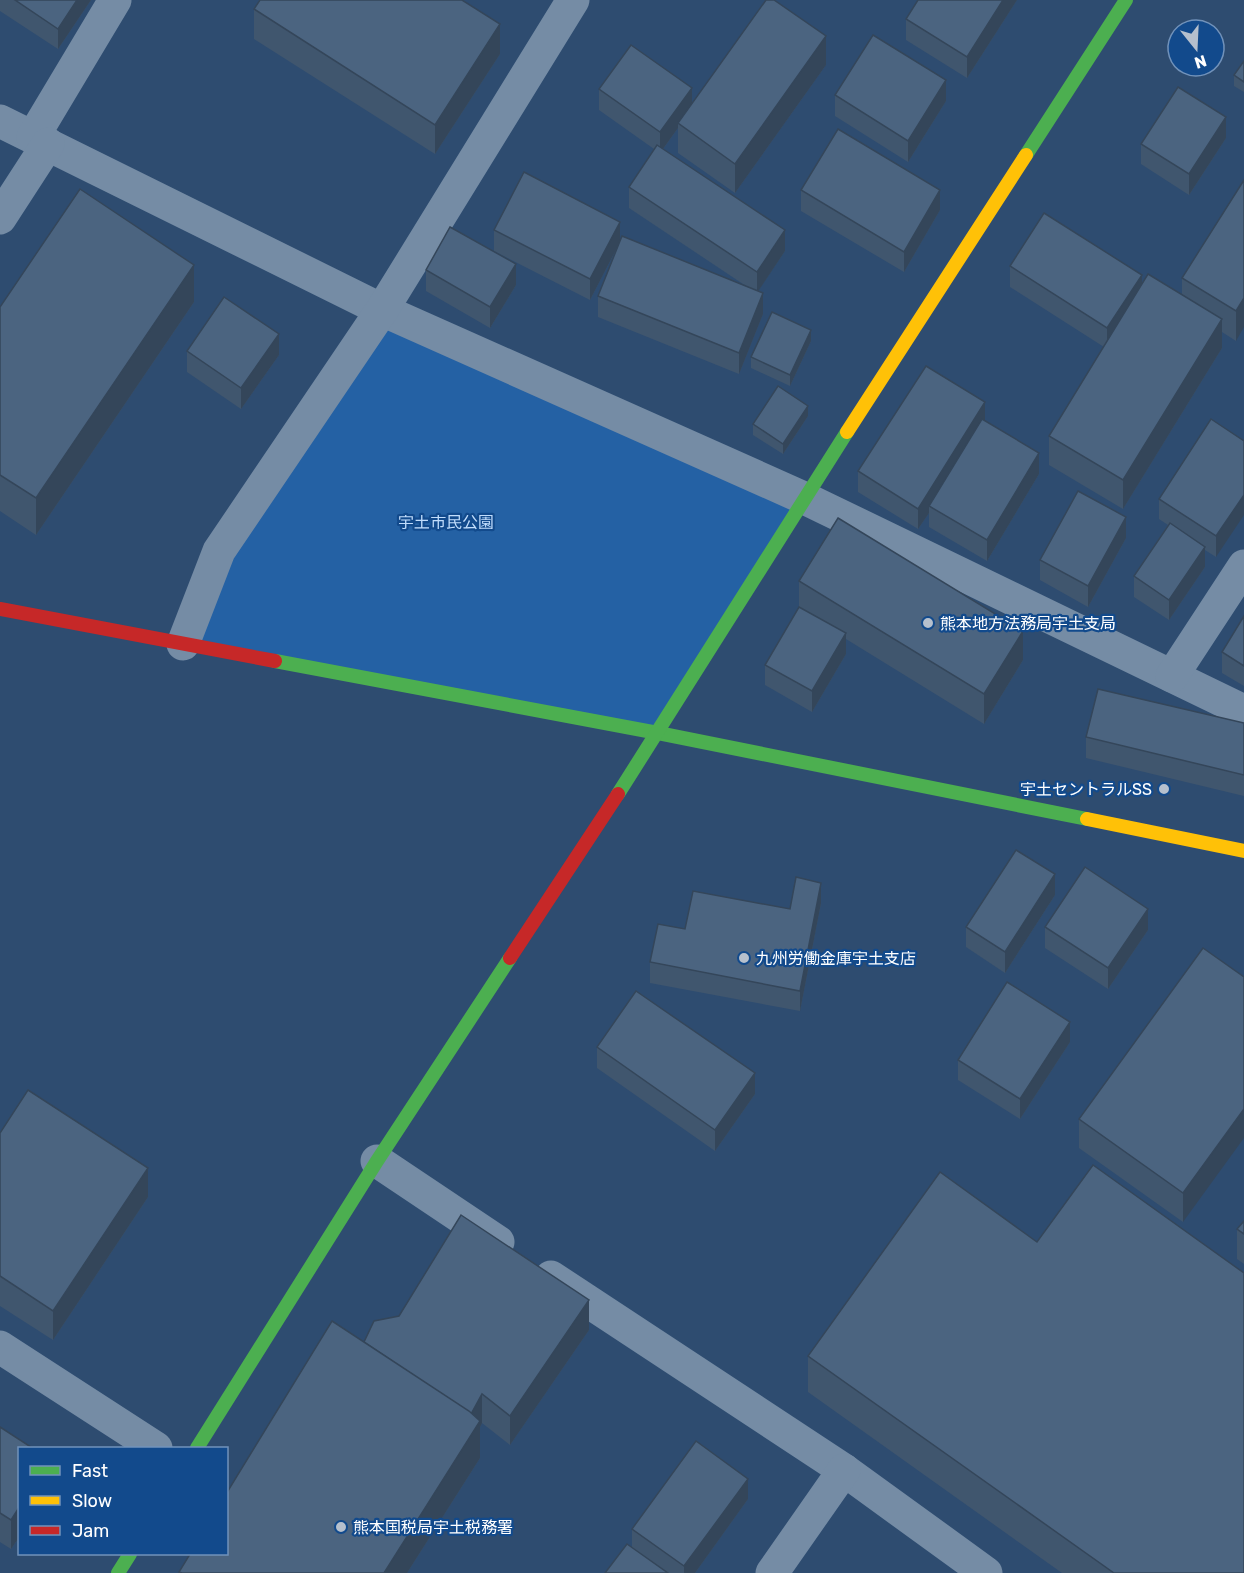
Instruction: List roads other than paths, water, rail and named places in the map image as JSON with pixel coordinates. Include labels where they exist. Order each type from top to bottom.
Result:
[{"type":"street","points":[[0,218],[115,0]]},
{"type":"street","points":[[183,644],[219,551],[382,310],[573,0]]},
{"type":"street","points":[[198,1447],[377,1161],[658,733],[804,498],[1126,0]]},
{"type":"street","points":[[0,121],[382,310],[804,498],[1244,711]]},
{"type":"street","points":[[1172,676],[1244,566]]},
{"type":"street","points":[[0,609],[658,733],[1244,851]]},
{"type":"street","points":[[377,1161],[844,1470],[986,1573]]},
{"type":"street","points":[[0,1347],[153,1447]]},
{"type":"street","points":[[772,1573],[844,1470]]},
{"type":"street","points":[[118,1573],[129,1555]]},
{"type":"place","name":"熊本地方法務局宇土支局","points":[[928,623]]},
{"type":"place","name":"宇土セントラルSS","points":[[1164,789]]},
{"type":"place","name":"九州労働金庫宇土支店","points":[[744,958]]},
{"type":"place","name":"熊本国税局宇土税務署","points":[[341,1527]]},
{"type":"park label","name":"宇土市民公園","points":[[446,522]]}]
